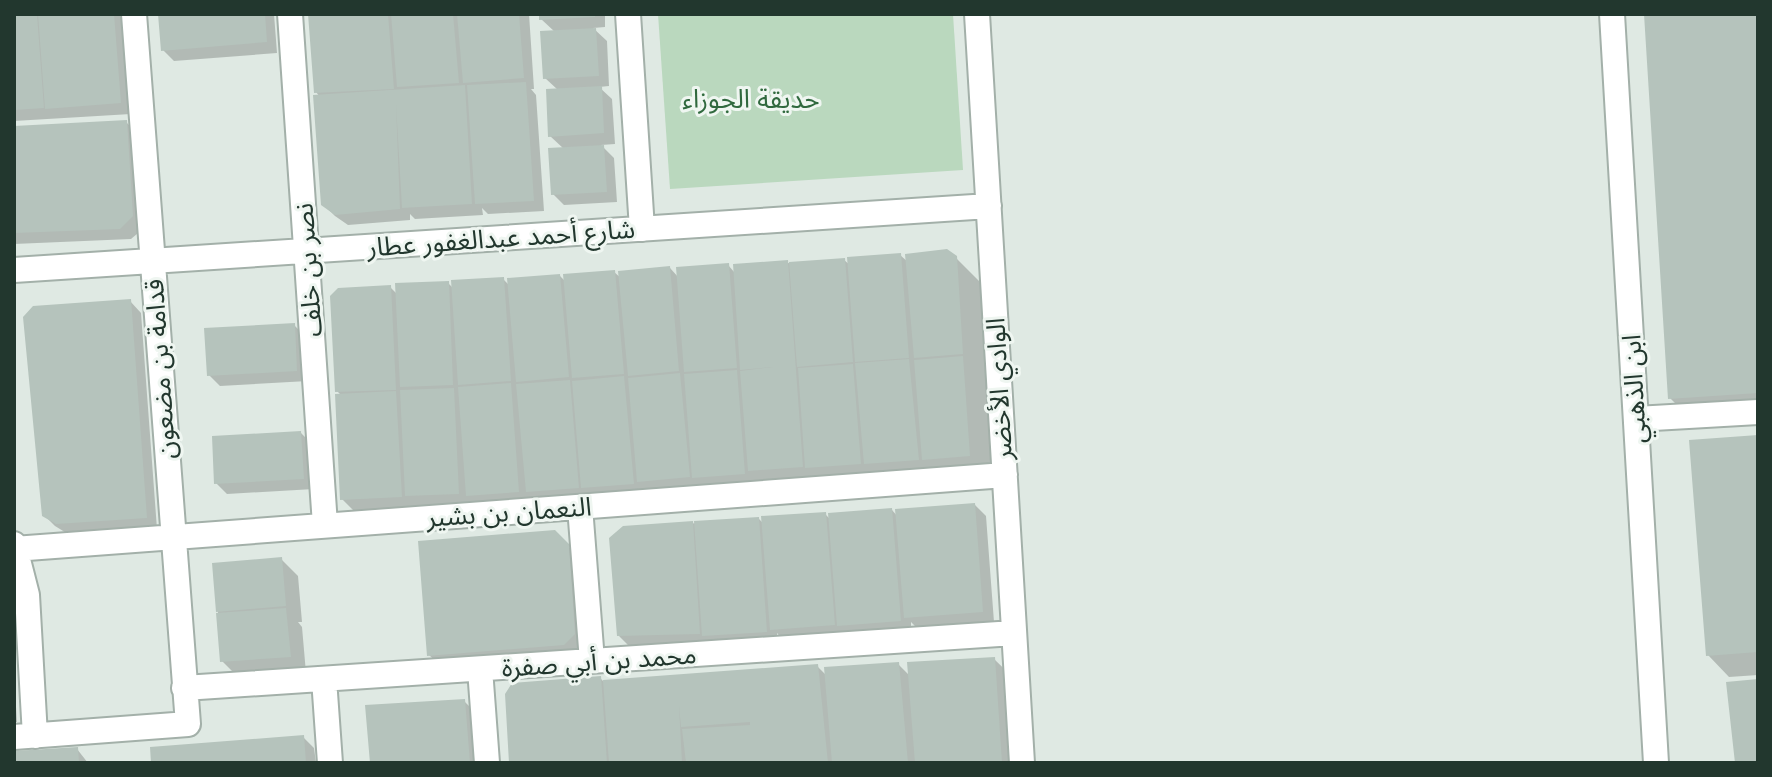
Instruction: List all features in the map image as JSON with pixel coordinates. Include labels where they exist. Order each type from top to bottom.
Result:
[{"type":"street","name":"قدامة بن مضعون","points":[[24,736],[188,724],[134,14]]},
{"type":"street","name":"نصر بن خلف","points":[[290,14],[325,525]]},
{"type":"street","points":[[628,14],[642,229]]},
{"type":"street","name":"الوادي الأخضر","points":[[977,14],[1022,763]]},
{"type":"street","name":"ابن الذهبي","points":[[1612,14],[1656,763]]},
{"type":"street","name":"شارع أحمد عبدالغفور عطار","points":[[14,270],[989,206]]},
{"type":"street","points":[[1636,419],[1758,412]]},
{"type":"street","name":"النعمان بن بشير","points":[[14,547],[1005,475]]},
{"type":"street","points":[[580,507],[592,661]]},
{"type":"street","points":[[14,547],[20,595],[24,736]]},
{"type":"street","name":"محمد بن أبي صفرة","points":[[184,688],[1014,633]]},
{"type":"street","points":[[480,669],[487,763]]},
{"type":"street","points":[[324,679],[330,763]]},
{"type":"green space","name":"حديقة الجوزاء","points":[[658,14],[953,14],[963,170],[670,189]]},
{"type":"building","points":[[14,14],[37,14],[44,108],[14,110]]},
{"type":"building","points":[[38,14],[114,14],[121,103],[45,109]]},
{"type":"building","points":[[158,14],[265,14],[267,42],[161,51]]},
{"type":"building","points":[[308,14],[388,14],[394,89],[314,93]]},
{"type":"building","points":[[391,14],[453,14],[459,83],[397,87]]},
{"type":"building","points":[[457,14],[519,14],[524,78],[463,83]]},
{"type":"building","points":[[539,14],[595,14],[595,17],[539,20]]},
{"type":"building","points":[[1644,14],[1758,14],[1758,393],[1668,399]]},
{"type":"building","points":[[596,28],[599,76],[543,79],[540,31]]},
{"type":"building","points":[[526,82],[534,201],[475,204],[467,85]]},
{"type":"building","points":[[465,85],[472,204],[402,208],[396,104],[400,209],[335,215],[321,205],[313,95]]},
{"type":"building","points":[[602,86],[604,133],[548,137],[546,89]]},
{"type":"building","points":[[127,120],[133,216],[120,229],[14,233],[14,126]]},
{"type":"building","points":[[604,145],[607,192],[551,195],[548,148]]},
{"type":"building","points":[[947,249],[957,256],[963,354],[914,358],[905,254]]},
{"type":"building","points":[[901,253],[909,358],[855,362],[847,257]]},
{"type":"building","points":[[845,258],[853,362],[797,367],[789,262]]},
{"type":"building","points":[[788,260],[803,467],[748,471],[740,371],[773,367],[740,370],[733,264]]},
{"type":"building","points":[[729,263],[737,368],[684,372],[676,267]]},
{"type":"building","points":[[670,266],[679,371],[628,376],[618,271]]},
{"type":"building","points":[[615,270],[624,374],[572,378],[563,274]]},
{"type":"building","points":[[560,274],[569,377],[516,382],[507,278]]},
{"type":"building","points":[[504,277],[511,381],[458,385],[451,280]]},
{"type":"building","points":[[449,281],[453,385],[400,387],[395,283]]},
{"type":"building","points":[[391,285],[396,390],[335,392],[330,296],[338,288]]},
{"type":"building","points":[[131,299],[147,518],[56,524],[42,516],[23,317],[33,306]]},
{"type":"building","points":[[295,323],[297,371],[207,376],[204,328]]},
{"type":"building","points":[[963,356],[970,456],[922,460],[914,360]]},
{"type":"building","points":[[909,359],[919,460],[864,464],[855,363]]},
{"type":"building","points":[[853,364],[861,464],[805,468],[798,368]]},
{"type":"building","points":[[737,370],[745,474],[692,478],[684,374]]},
{"type":"building","points":[[680,373],[690,477],[637,482],[628,378]]},
{"type":"building","points":[[624,376],[634,484],[581,488],[572,381]]},
{"type":"building","points":[[570,380],[579,488],[526,492],[516,384]]},
{"type":"building","points":[[511,383],[519,492],[466,496],[458,387]]},
{"type":"building","points":[[454,388],[459,494],[405,496],[400,390]]},
{"type":"building","points":[[396,391],[402,497],[340,500],[335,394]]},
{"type":"building","points":[[301,431],[304,479],[214,484],[212,436]]},
{"type":"building","points":[[1758,435],[1758,652],[1706,656],[1689,440]]},
{"type":"building","points":[[975,503],[983,612],[904,618],[895,509]]},
{"type":"building","points":[[892,508],[901,621],[837,626],[828,513]]},
{"type":"building","points":[[826,512],[835,625],[770,630],[761,516]]},
{"type":"building","points":[[759,517],[767,632],[702,636],[694,521]]},
{"type":"building","points":[[693,521],[700,634],[617,636],[609,538],[623,526]]},
{"type":"building","points":[[555,530],[569,544],[575,634],[564,645],[427,656],[418,541]]},
{"type":"building","points":[[282,557],[286,606],[216,612],[212,563]]},
{"type":"building","points":[[286,608],[291,657],[220,662],[216,613]]},
{"type":"building","points":[[995,657],[1002,763],[915,763],[907,662]]},
{"type":"building","points":[[899,662],[908,763],[832,763],[824,667]]},
{"type":"building","points":[[818,664],[828,763],[686,763],[682,729],[750,725],[750,722],[681,727],[679,705],[682,763],[609,763],[603,680]]},
{"type":"building","points":[[601,676],[607,763],[509,763],[505,694],[512,683]]},
{"type":"building","points":[[1758,679],[1758,763],[1735,763],[1726,682]]},
{"type":"building","points":[[465,699],[470,763],[370,763],[365,705]]},
{"type":"building","points":[[304,735],[306,763],[151,763],[150,747]]},
{"type":"building","points":[[78,747],[79,763],[14,763],[14,751]]}]
